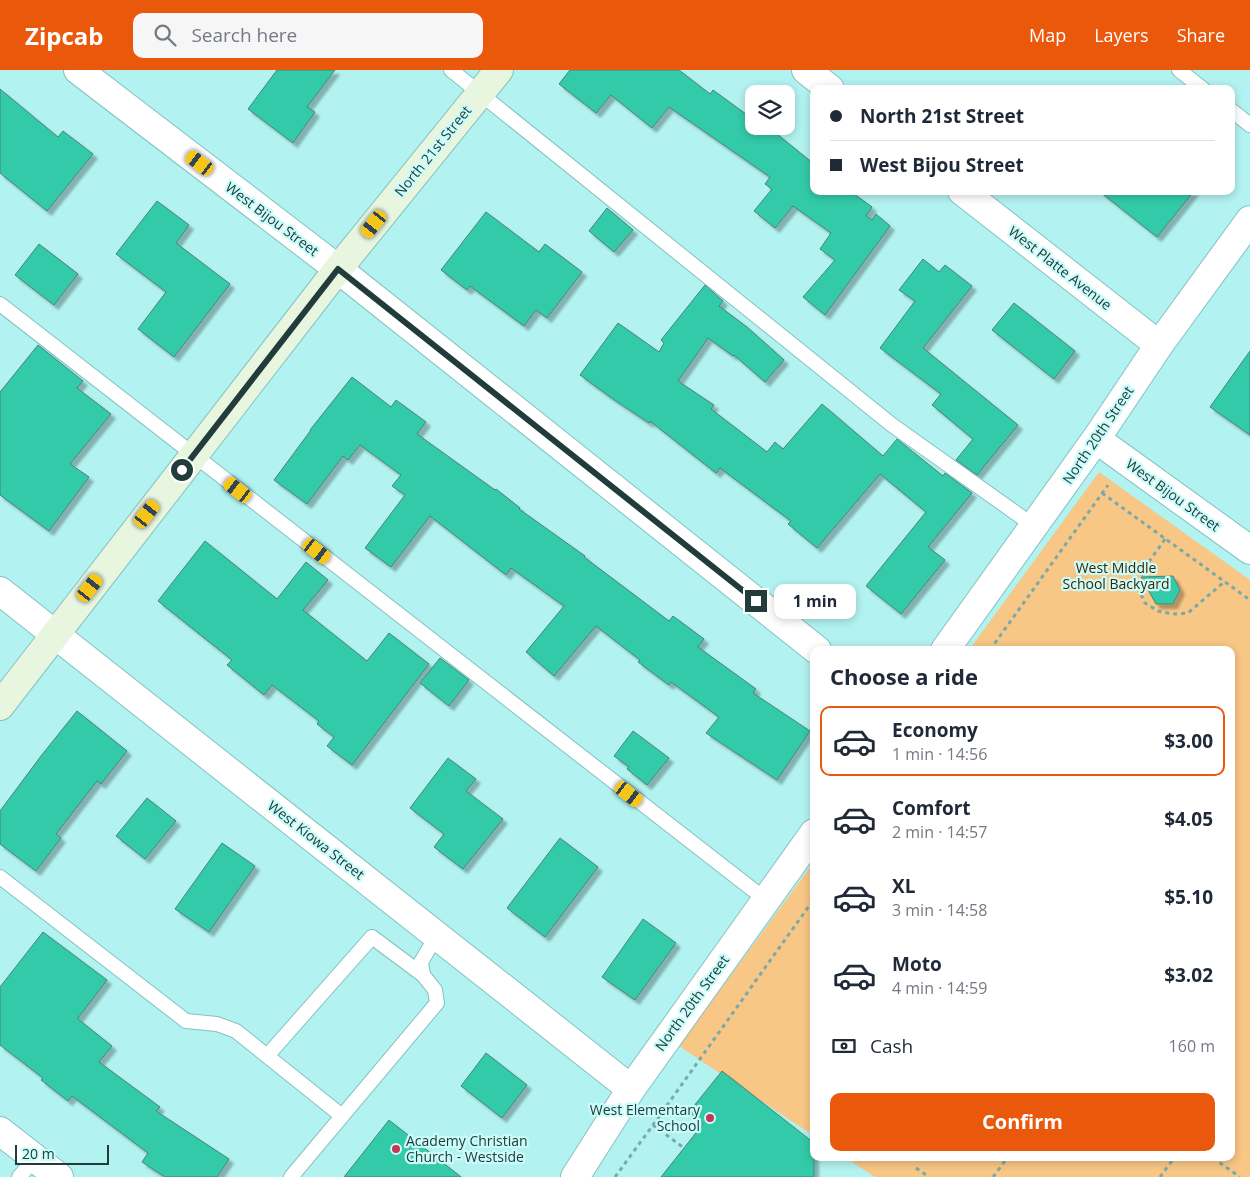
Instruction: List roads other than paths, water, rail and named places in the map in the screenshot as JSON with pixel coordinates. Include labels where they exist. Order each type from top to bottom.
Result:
[{"type":"main road","name":"North 21st Street","points":[[0,706],[338,269],[499,70]]},
{"type":"street","name":"West Bijou Street","points":[[78,70],[338,269],[813,646]]},
{"type":"street","points":[[806,70],[825,85]]},
{"type":"street","name":"West Platte Avenue","points":[[967,195],[1159,345]]},
{"type":"street","name":"North 20th Street","points":[[948,646],[1096,439],[1159,345],[1250,220]]},
{"type":"street","name":"West Bijou Street","points":[[1096,439],[1250,550]]},
{"type":"street","name":"West Kiowa Street","points":[[0,591],[631,1089]]},
{"type":"street","name":"North 20th Street","points":[[575,1177],[631,1089],[810,839]]},
{"type":"street","points":[[0,1131],[27,1168],[59,1177]]},
{"type":"lane","points":[[451,70],[892,425],[1034,526]]},
{"type":"lane","points":[[1179,70],[1198,85]]},
{"type":"lane","points":[[1235,113],[1250,125]]},
{"type":"lane","points":[[0,304],[766,900]]},
{"type":"lane","points":[[0,877],[186,1021],[217,1024],[236,1031],[342,1116]]},
{"type":"lane","points":[[423,975],[422,962],[436,935]]},
{"type":"lane","points":[[267,1056],[372,937],[423,975],[435,990],[436,1003],[291,1177]]},
{"type":"place","name":"West Elementary School","points":[[710,1118]]},
{"type":"place","name":"Academy Christian Church - Westside","points":[[396,1149]]},
{"type":"park label","name":"West Middle School Backyard","points":[[1116,576]]}]
